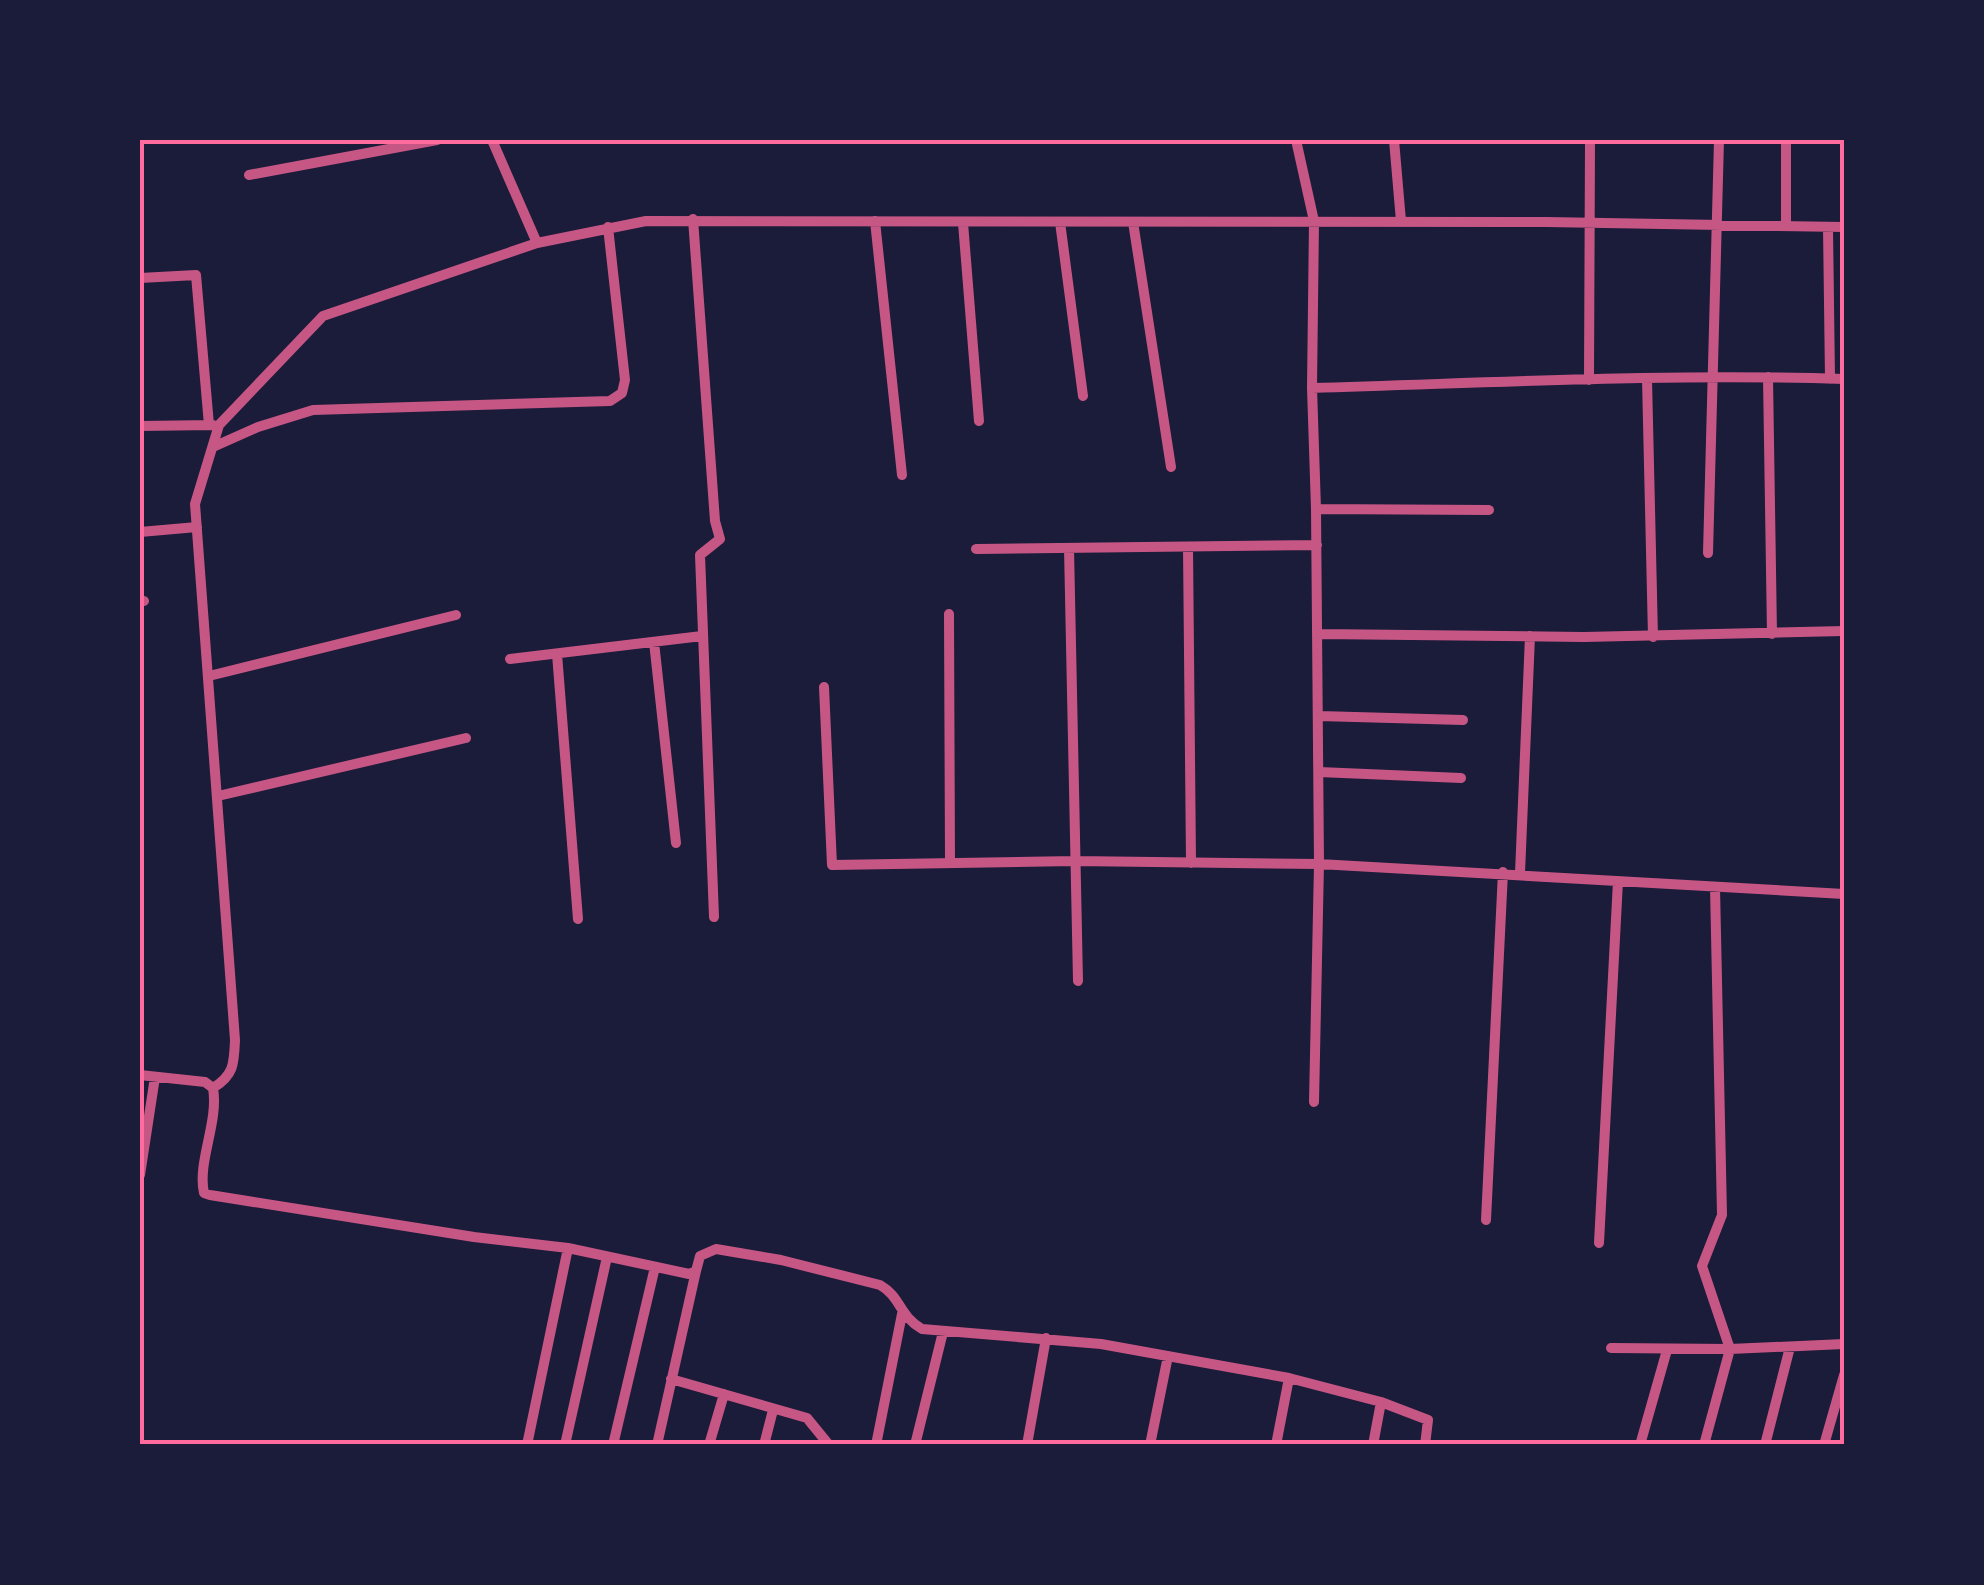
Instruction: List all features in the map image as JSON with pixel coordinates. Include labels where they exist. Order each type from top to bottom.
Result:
[{"type":"street","points":[[248,175],[438,140]]},
{"type":"street","points":[[492,140],[537,244]]},
{"type":"street","points":[[1296,140],[1314,221],[1312,388],[1319,634],[1314,1102]]},
{"type":"street","points":[[1394,140],[1401,221]]},
{"type":"street","points":[[1590,140],[1590,380]]},
{"type":"street","points":[[1708,553],[1719,140]]},
{"type":"street","points":[[1786,140],[1786,226]]},
{"type":"street","points":[[693,219],[715,521],[720,539],[700,555],[714,917]]},
{"type":"street","points":[[140,426],[214,425],[322,316],[537,244],[646,221],[1401,221],[1844,227]]},
{"type":"street","points":[[875,221],[902,474]]},
{"type":"street","points":[[1060,222],[1083,396]]},
{"type":"street","points":[[1134,222],[1171,468]]},
{"type":"street","points":[[963,223],[979,421]]},
{"type":"street","points":[[212,447],[258,427],[314,410],[610,401],[622,393],[625,380],[608,227]]},
{"type":"street","points":[[1828,227],[1830,379]]},
{"type":"street","points":[[140,278],[196,275],[214,425],[196,504],[235,1040],[230,1075],[213,1088],[204,1193],[474,1237],[568,1248],[688,1274],[696,1271]]},
{"type":"street","points":[[1312,388],[1768,377],[1844,380]]},
{"type":"street","points":[[1768,377],[1772,634]]},
{"type":"street","points":[[1647,379],[1653,637]]},
{"type":"street","points":[[1316,509],[1489,510]]},
{"type":"street","points":[[140,532],[197,527]]},
{"type":"street","points":[[976,549],[1316,544]]},
{"type":"street","points":[[1188,546],[1191,863]]},
{"type":"street","points":[[1069,548],[1078,981]]},
{"type":"street","points":[[949,614],[950,862]]},
{"type":"street","points":[[209,676],[456,615]]},
{"type":"street","points":[[1319,634],[1653,637],[1844,631]]},
{"type":"street","points":[[510,660],[702,636]]},
{"type":"street","points":[[1520,873],[1530,636]]},
{"type":"street","points":[[654,642],[676,843]]},
{"type":"street","points":[[557,654],[578,919]]},
{"type":"street","points":[[824,687],[832,865],[1075,861],[1319,864],[1844,894]]},
{"type":"street","points":[[1319,716],[1464,720]]},
{"type":"street","points":[[218,796],[466,738]]},
{"type":"street","points":[[1319,772],[1460,778]]},
{"type":"street","points":[[1486,1220],[1503,872]]},
{"type":"street","points":[[1599,1243],[1618,881]]},
{"type":"street","points":[[1704,1445],[1730,1349],[1702,1266],[1722,1215],[1716,887]]},
{"type":"street","points":[[140,1075],[205,1082],[213,1088]]},
{"type":"street","points":[[140,1176],[156,1076]]},
{"type":"street","points":[[527,1445],[568,1248]]},
{"type":"street","points":[[657,1445],[700,1256],[716,1249],[781,1260],[880,1286],[891,1292],[902,1314],[922,1329],[1100,1344],[1289,1378],[1381,1402],[1428,1420],[1425,1445]]},
{"type":"street","points":[[564,1445],[607,1257]]},
{"type":"street","points":[[613,1445],[655,1268]]},
{"type":"street","points":[[876,1445],[902,1314]]},
{"type":"street","points":[[915,1445],[942,1332]]},
{"type":"street","points":[[1028,1445],[1046,1338]]},
{"type":"street","points":[[1611,1348],[1790,1348],[1844,1344]]},
{"type":"street","points":[[1765,1445],[1790,1348]]},
{"type":"street","points":[[1640,1445],[1667,1350]]},
{"type":"street","points":[[1150,1445],[1168,1356]]},
{"type":"street","points":[[1824,1445],[1844,1375]]},
{"type":"street","points":[[1276,1445],[1289,1378]]},
{"type":"street","points":[[672,1379],[807,1418],[827,1445]]},
{"type":"street","points":[[709,1445],[724,1394]]},
{"type":"street","points":[[1373,1445],[1381,1402]]},
{"type":"street","points":[[764,1445],[773,1410]]}]
